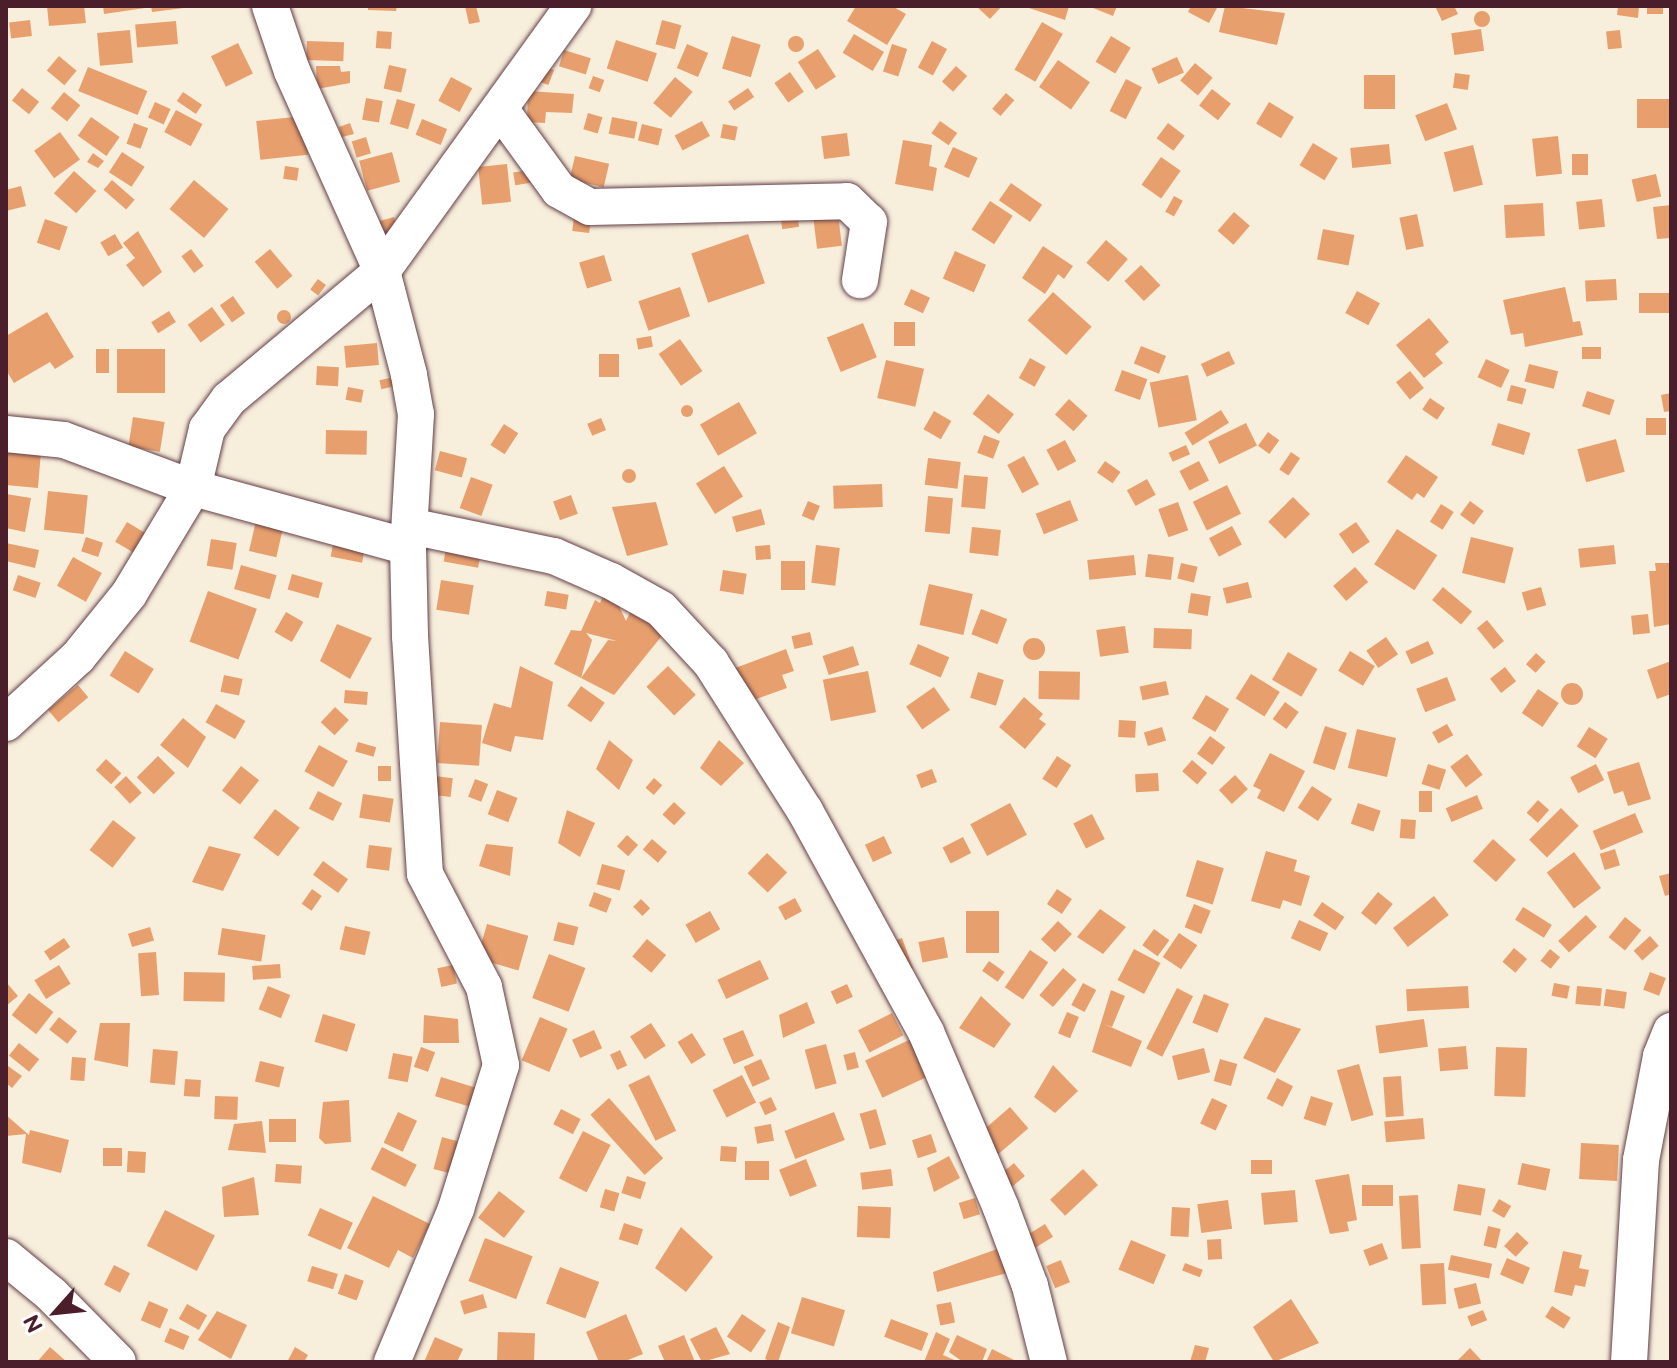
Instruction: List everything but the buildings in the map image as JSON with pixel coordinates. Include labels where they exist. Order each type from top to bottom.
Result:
[{"type":"street","points":[[270,6],[292,71],[382,271],[416,414],[409,536],[425,874],[484,987],[501,1065],[456,1209],[392,1362]]},
{"type":"street","points":[[6,723],[78,657],[104,626],[193,488],[207,429],[229,399],[382,271],[573,6]]},
{"type":"street","points":[[500,109],[559,190],[590,207],[847,201],[869,222],[860,280]]},
{"type":"street","points":[[6,434],[64,440],[193,488],[409,536],[554,556],[611,581],[661,609],[711,663],[805,811],[926,1032],[1001,1208],[1030,1286],[1049,1362]]},
{"type":"street","points":[[1629,1362],[1641,1160],[1661,1056],[1671,1031]]},
{"type":"street","points":[[6,1257],[51,1294],[118,1362]]}]
